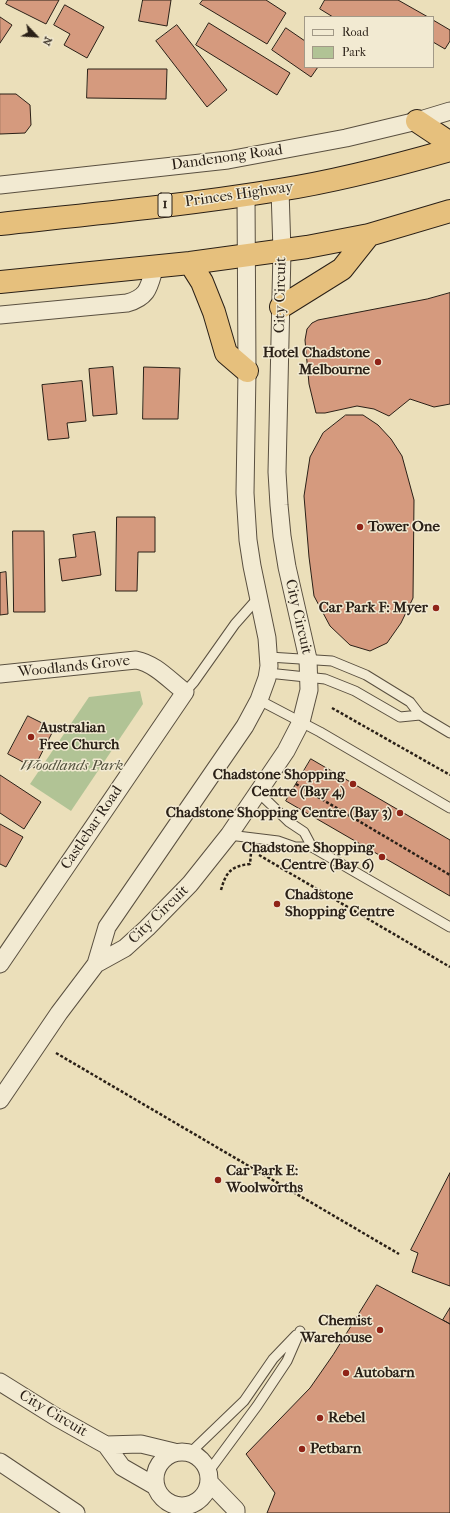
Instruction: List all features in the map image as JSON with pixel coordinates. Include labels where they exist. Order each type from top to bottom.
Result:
[{"type":"highway","points":[[417,121],[450,143]]},
{"type":"highway","name":"Princes Highway","points":[[0,224],[280,190],[359,174],[450,150]]},
{"type":"highway","points":[[0,282],[190,263],[282,251],[370,235],[450,211]]},
{"type":"highway","points":[[281,307],[342,269],[370,235]]},
{"type":"highway","points":[[190,263],[202,282],[214,312],[226,353],[248,371]]},
{"type":"street","name":"Dandenong Road","points":[[0,185],[228,160],[346,138],[417,121],[450,111]]},
{"type":"street","name":"City Circuit","points":[[96,964],[125,948],[147,928],[190,884],[229,835],[286,751],[301,722],[308,697],[308,659],[287,567],[278,505],[277,472],[282,251],[280,190]]},
{"type":"street","name":"City Circuit","points":[[0,1100],[96,964],[106,927],[240,734],[259,700],[268,665],[267,638],[258,598],[248,540],[245,493],[248,371],[246,195]]},
{"type":"street","points":[[0,315],[135,301],[148,290],[155,266]]},
{"type":"street","name":"Woodlands Grove","points":[[0,674],[136,660],[150,664],[157,668],[185,692]]},
{"type":"street","name":"Castlebar Road","points":[[0,964],[185,692]]},
{"type":"street","name":"City Circuit","points":[[0,1382],[56,1418],[106,1445],[122,1467],[155,1486]]},
{"type":"street","points":[[106,1445],[141,1444],[182,1452],[202,1460],[209,1477],[236,1510],[236,1513]]},
{"type":"street","points":[[182,1452],[168,1455],[158,1465],[155,1472],[155,1486],[158,1494],[164,1500],[171,1504],[192,1510],[207,1489],[209,1477]]},
{"type":"street","points":[[0,1462],[76,1513]]},
{"type":"lane","name":"Castlebar Road","points":[[185,692],[194,682],[235,624],[258,598]]},
{"type":"lane","points":[[268,665],[308,659],[332,661],[366,675],[410,702],[420,715],[450,733]]},
{"type":"lane","points":[[268,665],[309,677],[325,679],[347,687],[400,717],[420,715]]},
{"type":"lane","points":[[259,700],[320,732],[450,808]]},
{"type":"lane","points":[[258,792],[289,822],[304,832],[312,847]]},
{"type":"lane","points":[[229,835],[278,841],[295,847],[312,847],[450,927]]},
{"type":"lane","points":[[182,1452],[244,1401],[273,1359],[300,1331],[287,1361],[209,1477]]},
{"type":"path","points":[[332,708],[450,775]]},
{"type":"path","points":[[296,784],[450,874]]},
{"type":"path","points":[[221,890],[224,879],[229,872],[236,867],[250,864],[251,851],[450,967]]},
{"type":"path","points":[[39,1043],[399,1254]]},
{"type":"green space","name":"Woodlands Park","points":[[140,691],[143,704],[71,811],[30,784],[89,697]]},
{"type":"building","points":[[8,0],[59,0],[46,24],[6,4]]},
{"type":"building","points":[[143,0],[171,0],[167,26],[139,21]]},
{"type":"building","points":[[203,0],[266,0],[286,13],[267,44],[200,4]]},
{"type":"building","points":[[325,0],[398,0],[426,16],[331,16],[320,9]]},
{"type":"building","points":[[65,5],[104,27],[87,58],[64,45],[70,34],[54,25]]},
{"type":"building","points":[[0,17],[12,25],[0,43]]},
{"type":"building","points":[[434,21],[450,30],[450,41],[445,49],[434,43]]},
{"type":"building","points":[[209,23],[290,73],[277,95],[196,45]]},
{"type":"building","points":[[177,25],[227,90],[207,107],[156,41]]},
{"type":"building","points":[[286,28],[304,40],[304,68],[317,68],[311,77],[272,50]]},
{"type":"building","points":[[88,69],[167,69],[166,99],[87,98]]},
{"type":"building","points":[[0,94],[16,94],[30,105],[31,125],[25,133],[0,134]]},
{"type":"building","name":"Hotel Chadstone Melbourne","points":[[450,293],[450,404],[434,407],[410,399],[389,416],[374,409],[357,406],[325,413],[316,413],[309,384],[305,340],[307,329],[312,323],[318,320],[427,299]]},
{"type":"building","points":[[113,367],[117,414],[93,416],[89,369]]},
{"type":"building","points":[[144,367],[180,368],[178,419],[143,419]]},
{"type":"building","points":[[82,381],[86,421],[67,423],[69,438],[48,440],[42,385]]},
{"type":"building","name":"Tower One","points":[[346,415],[363,415],[378,425],[391,439],[402,456],[414,500],[413,598],[401,623],[387,643],[370,651],[350,645],[330,626],[314,596],[309,557],[304,496],[310,457],[323,433]]},
{"type":"building","points":[[117,517],[155,517],[155,552],[138,552],[137,591],[116,591]]},
{"type":"building","points":[[13,531],[44,531],[45,612],[14,612]]},
{"type":"building","points":[[95,532],[101,575],[62,581],[59,559],[76,557],[73,535]]},
{"type":"building","points":[[6,572],[8,614],[0,615],[0,573]]},
{"type":"building","points":[[28,716],[54,729],[34,768],[8,754]]},
{"type":"building","name":"Chadstone Shopping Centre","points":[[311,759],[450,840],[450,896],[286,801]]},
{"type":"building","points":[[0,775],[41,802],[24,829],[0,813]]},
{"type":"building","points":[[0,824],[23,837],[6,867],[0,864]]},
{"type":"building","points":[[450,1173],[450,1286],[412,1272],[418,1253],[411,1250]]},
{"type":"building","points":[[377,1285],[450,1324],[450,1513],[267,1513],[275,1493],[246,1454],[310,1388],[333,1355]]},
{"type":"building","points":[[450,1308],[450,1324],[443,1320]]},
{"type":"place","name":"Hotel Chadstone Melbourne","points":[[378,362]]},
{"type":"place","name":"Tower One","points":[[360,527]]},
{"type":"place","name":"Car Park F: Myer","points":[[436,608]]},
{"type":"place","name":"Australian Free Church","points":[[31,737]]},
{"type":"place","name":"Chadstone Shopping Centre (Bay 4)","points":[[353,784]]},
{"type":"place","name":"Chadstone Shopping Centre (Bay 3)","points":[[400,813]]},
{"type":"place","name":"Chadstone Shopping Centre (Bay 6)","points":[[382,857]]},
{"type":"place","name":"Chadstone Shopping Centre","points":[[277,904]]},
{"type":"place","name":"Car Park E: Woolworths","points":[[218,1180]]},
{"type":"place","name":"Chemist Warehouse","points":[[380,1330]]},
{"type":"place","name":"Autobarn","points":[[346,1373]]},
{"type":"place","name":"Rebel","points":[[320,1418]]},
{"type":"place","name":"Petbarn","points":[[302,1449]]}]
